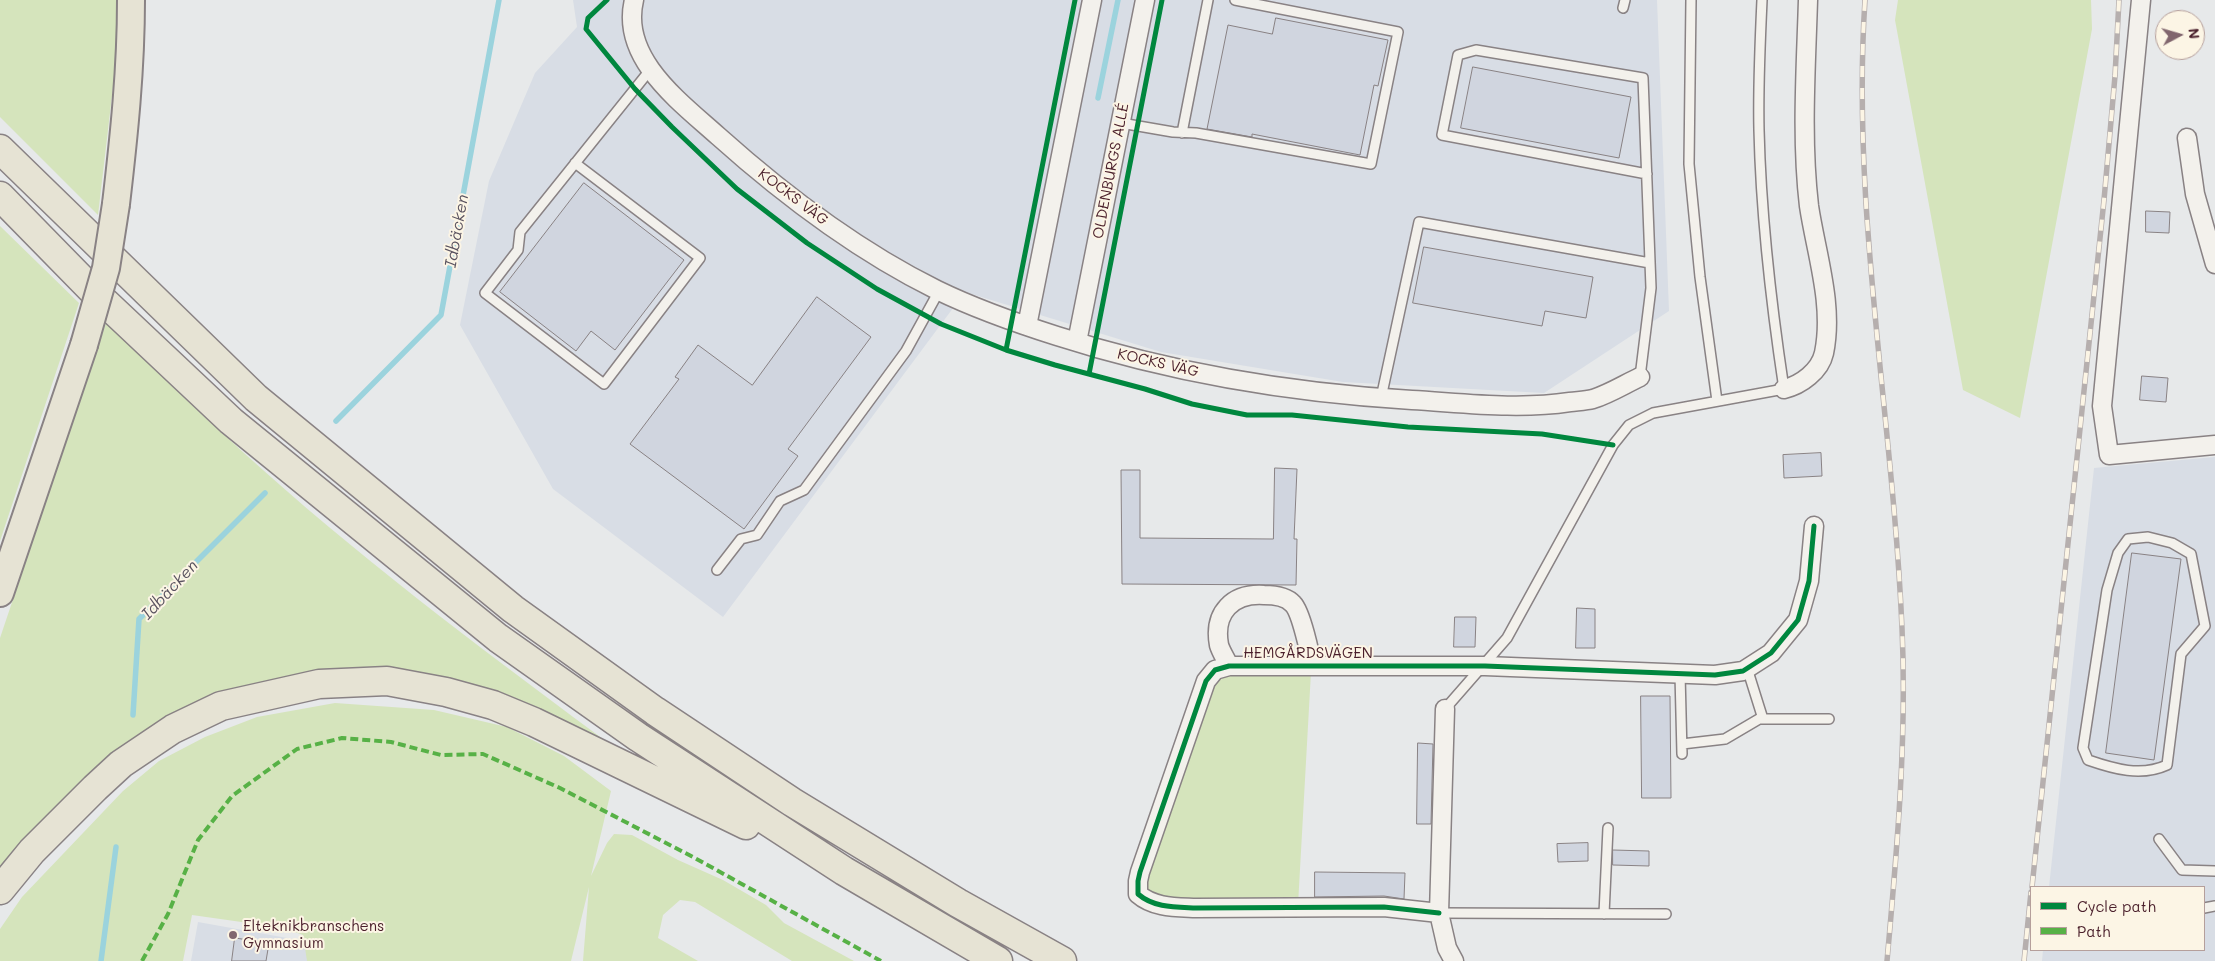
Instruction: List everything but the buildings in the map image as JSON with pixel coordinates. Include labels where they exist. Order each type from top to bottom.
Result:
[{"type":"highway","points":[[0,149],[256,398],[514,609],[655,711],[792,802],[958,903],[1062,961]]},
{"type":"highway","points":[[0,196],[92,290],[231,421],[498,638],[638,737],[844,871],[998,961]]},
{"type":"highway","points":[[0,890],[32,851],[95,788],[121,764],[173,729],[221,706],[270,694],[319,684],[387,682],[446,692],[493,705],[526,718],[844,871]]},
{"type":"main road","points":[[0,593],[84,346],[106,268],[127,116],[131,48],[131,0]]},
{"type":"street","name":"KOCKS VÄG","points":[[634,0],[631,23],[635,43],[650,70],[762,175],[810,212],[862,247],[939,291],[994,314],[1077,342],[1159,364],[1232,380],[1301,390],[1381,398],[1540,407],[1592,399],[1640,377]]},
{"type":"street","points":[[1027,326],[1092,0]]},
{"type":"street","name":"OLDENBURGS ALLÉ","points":[[1077,342],[1145,0]]},
{"type":"street","points":[[1787,388],[1813,374],[1824,355],[1826,334],[1824,290],[1809,205],[1806,167],[1805,99],[1808,0]]},
{"type":"street","points":[[2141,0],[2102,406],[2109,455],[2215,445]]},
{"type":"street","points":[[2187,138],[2195,194],[2215,264]]},
{"type":"street","name":"HEMGÅRDSVÄGEN","points":[[1438,914],[1384,907],[1177,908],[1146,901],[1138,894],[1140,872],[1206,681],[1215,670],[1229,666],[1484,666],[1715,675],[1743,671],[1771,653],[1798,620],[1809,581],[1814,526]]},
{"type":"street","points":[[1229,666],[1219,646],[1220,623],[1230,603],[1239,597],[1250,594],[1282,597],[1292,602],[1299,612],[1312,666]]},
{"type":"street","points":[[1445,709],[1438,914],[1447,948],[1454,961]]},
{"type":"lane","points":[[1182,132],[1208,0]]},
{"type":"lane","points":[[1121,123],[1196,133],[1371,164],[1398,32],[1235,0]]},
{"type":"lane","points":[[1691,0],[1689,164],[1700,277],[1716,401]]},
{"type":"lane","points":[[1762,0],[1758,72],[1763,206],[1770,293],[1787,388]]},
{"type":"lane","points":[[1640,377],[1651,288],[1647,174],[1643,78],[1476,50],[1458,55],[1442,135],[1647,174]]},
{"type":"lane","points":[[575,163],[700,258],[604,384],[485,293],[518,250],[520,232],[575,163],[650,70]]},
{"type":"lane","points":[[1381,398],[1419,222],[1650,263]]},
{"type":"lane","points":[[717,570],[741,539],[756,534],[780,501],[804,490],[906,351],[939,291]]},
{"type":"lane","points":[[1445,709],[1507,638],[1613,445],[1625,430],[1639,419],[1653,413],[1812,385]]},
{"type":"lane","points":[[2148,537],[2172,543],[2191,554],[2205,626],[2182,654],[2167,766],[2154,771],[2115,770],[2088,760],[2083,748],[2107,590],[2118,553],[2128,539],[2148,537]]},
{"type":"lane","points":[[2205,626],[2215,626]]},
{"type":"lane","points":[[1747,668],[1763,719]]},
{"type":"lane","points":[[1680,674],[1682,754]]},
{"type":"lane","points":[[1682,744],[1725,739],[1759,719],[1829,719]]},
{"type":"lane","points":[[1604,914],[1608,828]]},
{"type":"lane","points":[[2159,839],[2182,870],[2215,871]]},
{"type":"lane","points":[[1438,914],[1666,914]]},
{"type":"shaded area","points":[[573,0],[1657,0],[1669,311],[1544,393],[1343,382],[1161,352],[965,292],[723,617],[553,489],[460,325],[489,181],[535,73],[577,27]]},
{"type":"shaded area","points":[[2215,457],[2215,961],[2042,961],[2043,951],[2205,951],[2205,886],[2049,886],[2094,468]]},
{"type":"shaded area","name":"Elteknikbranschens Gymnasium","points":[[198,922],[343,948],[340,961],[191,961]]},
{"type":"green space","points":[[0,0],[117,0],[117,53],[98,215],[0,117]]},
{"type":"green space","points":[[1898,0],[2091,0],[2092,29],[2020,418],[1963,390],[1895,20]]},
{"type":"green space","points":[[0,226],[79,303],[0,541]]},
{"type":"green space","points":[[106,323],[243,452],[349,544],[483,649],[619,751],[439,681],[215,699],[0,871],[0,638]]},
{"type":"green space","points":[[1223,672],[1311,672],[1298,905],[1169,904],[1140,888],[1209,685]]},
{"type":"green space","points":[[335,703],[434,710],[507,727],[564,756],[611,791],[591,876],[607,843],[614,834],[632,835],[678,860],[723,880],[766,905],[784,923],[854,961],[792,961],[695,902],[680,900],[663,915],[658,938],[698,961],[583,961],[589,887],[571,961],[307,961],[303,935],[284,928],[192,915],[183,961],[0,961],[0,929],[22,897],[123,791],[159,761],[205,737],[257,717]]},
{"type":"waterway","name":"Idbäcken","points":[[336,421],[441,315],[499,0]]},
{"type":"waterway","points":[[1098,98],[1118,0]]},
{"type":"waterway","name":"Idbäcken","points":[[133,715],[139,619],[265,493]]},
{"type":"waterway","name":"Idbäcken","points":[[101,961],[116,847]]},
{"type":"railway","points":[[1865,0],[1862,79],[1868,236],[1897,549],[1903,670],[1900,794],[1887,961]]},
{"type":"railway","points":[[2032,886],[2104,200],[2115,76],[2119,0]]},
{"type":"railway","points":[[2024,961],[2030,902]]},
{"type":"marked path","points":[[142,961],[168,914],[198,840],[232,796],[297,749],[342,738],[391,742],[441,755],[483,754],[560,788],[693,857],[881,961]]},
{"type":"cycle path","points":[[607,0],[588,18],[586,29],[635,89],[672,127],[737,189],[807,243],[877,289],[941,324],[1006,350],[1055,365],[1145,389],[1192,404],[1247,415],[1292,415],[1408,427],[1542,434],[1613,445]]},
{"type":"cycle path","points":[[1006,350],[1075,0]]},
{"type":"cycle path","points":[[1089,374],[1162,0]]},
{"type":"cycle path","points":[[1439,913],[1384,907],[1196,908],[1166,906],[1151,902],[1138,894],[1140,872],[1206,681],[1215,670],[1229,666],[1485,666],[1715,675],[1743,671],[1771,653],[1798,620],[1809,581],[1814,526]]},
{"type":"place","name":"Elteknikbranschens Gymnasium","points":[[233,935]]}]
